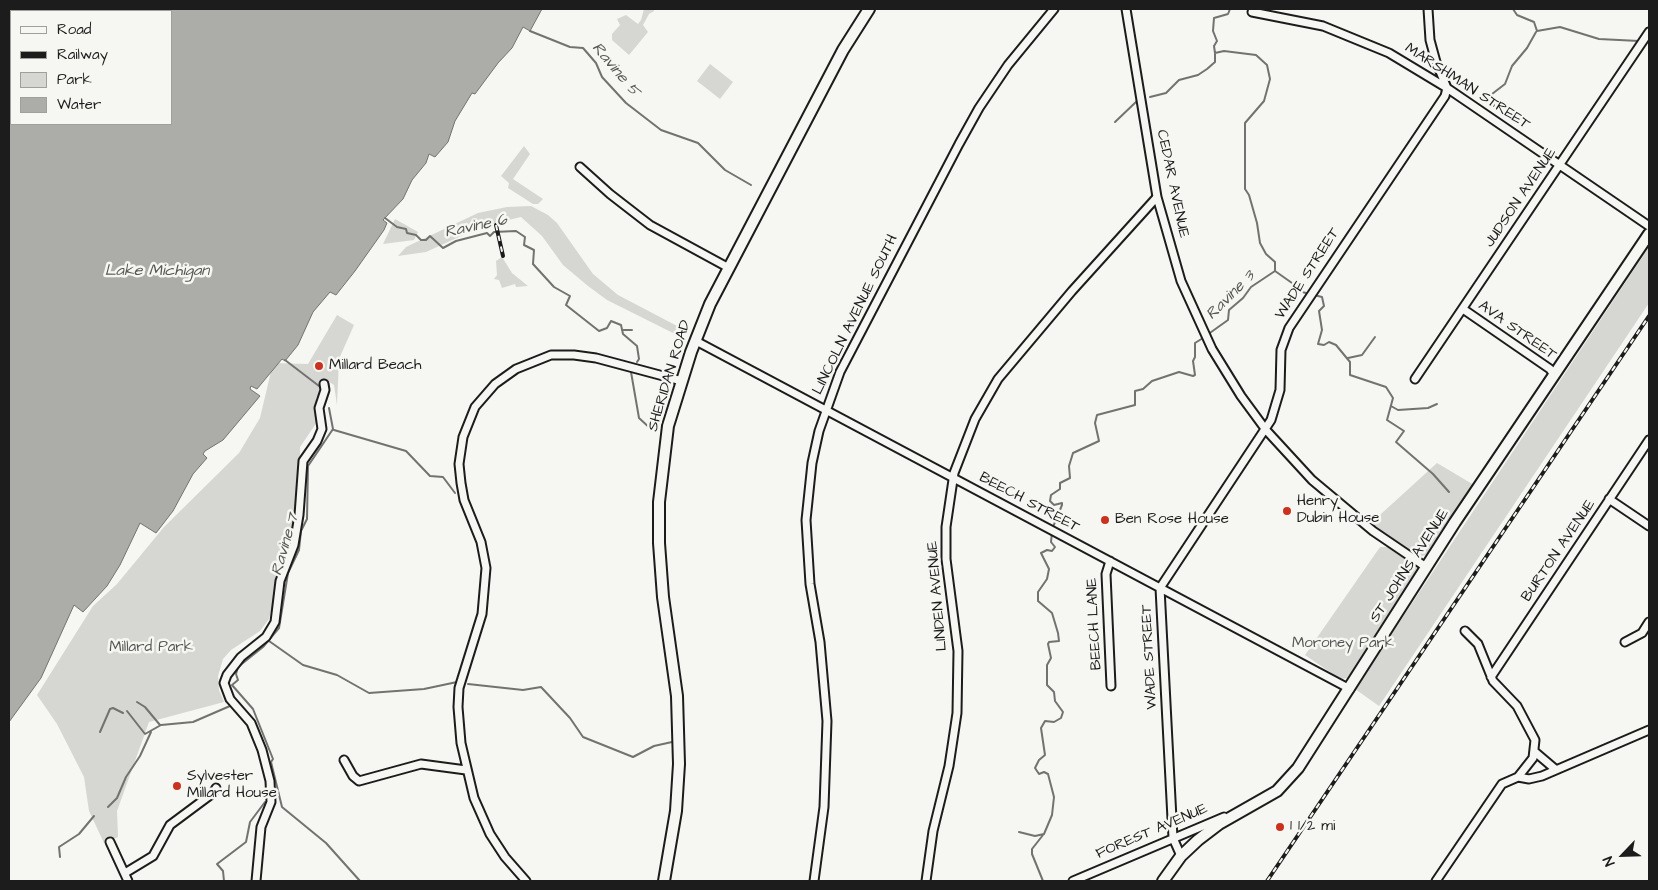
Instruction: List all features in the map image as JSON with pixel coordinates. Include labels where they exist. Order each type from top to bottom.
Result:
[{"type":"street","name":"SHERIDAN ROAD","points":[[664,881],[676,811],[679,764],[676,696],[660,559],[659,502],[668,426],[696,341],[728,268],[844,50],[869,9]]},
{"type":"street","name":"LINCOLN AVENUE SOUTH","points":[[814,881],[824,806],[827,721],[820,642],[810,584],[806,520],[812,463],[825,410],[859,332],[979,108],[1008,65],[1054,9]]},
{"type":"street","name":"CEDAR AVENUE","points":[[1126,9],[1157,197],[1174,259],[1195,313],[1218,359],[1266,430],[1328,495],[1372,531],[1426,567]]},
{"type":"street","points":[[1428,9],[1430,40],[1436,62],[1448,88]]},
{"type":"street","name":"MARSHMAN STREET","points":[[1252,12],[1292,19],[1351,36],[1389,53],[1448,88],[1649,226]]},
{"type":"street","name":"JUDSON AVENUE","points":[[1415,379],[1649,32]]},
{"type":"street","name":"WADE STREET","points":[[1181,856],[1173,838],[1160,588],[1266,430],[1276,409],[1280,390],[1281,350],[1288,328],[1445,96],[1448,88]]},
{"type":"street","points":[[580,167],[610,194],[650,225],[728,268]]},
{"type":"street","name":"LINDEN AVENUE","points":[[926,881],[933,831],[949,766],[957,713],[958,651],[946,551],[946,527],[954,479],[975,419],[998,379],[1072,291],[1157,197]]},
{"type":"street","name":"ST JOHNS AVENUE","points":[[1163,881],[1181,856],[1219,824],[1261,801],[1287,781],[1304,760],[1426,567],[1649,234]]},
{"type":"street","name":"AVA STREET","points":[[1463,309],[1550,370],[1554,375]]},
{"type":"street","name":"BEECH STREET","points":[[696,341],[1350,689]]},
{"type":"street","points":[[526,881],[505,857],[490,834],[474,798],[466,770],[458,707],[459,688],[482,614],[486,589],[484,556],[481,542],[464,500],[459,464],[462,438],[475,407],[486,393],[508,374],[551,356],[574,355],[596,358],[682,381]]},
{"type":"street","points":[[256,881],[261,827],[271,802],[270,781],[262,750],[251,723],[230,699],[224,683],[226,675],[241,657],[266,637],[275,622],[280,581],[294,546],[299,515],[303,461],[317,440],[322,428],[319,408],[325,390],[324,384]]},
{"type":"street","name":"BURTON AVENUE","points":[[1491,677],[1649,440]]},
{"type":"street","points":[[1609,500],[1649,526]]},
{"type":"street","name":"BEECH LANE","points":[[1110,561],[1106,574],[1111,686]]},
{"type":"street","points":[[1625,642],[1642,633],[1649,622]]},
{"type":"street","points":[[1436,881],[1499,787],[1518,777],[1530,765],[1535,752],[1535,740],[1522,715],[1491,677],[1478,644],[1465,631]]},
{"type":"street","points":[[1518,777],[1536,778],[1649,730]]},
{"type":"street","points":[[1535,752],[1555,769]]},
{"type":"street","points":[[344,760],[352,776],[359,780],[421,764],[466,770]]},
{"type":"street","points":[[125,873],[153,856],[170,824],[214,793],[216,788]]},
{"type":"street","name":"FOREST AVENUE","points":[[1073,881],[1173,838],[1243,811]]},
{"type":"street","points":[[110,842],[128,881]]},
{"type":"green space","points":[[644,9],[654,9],[643,25],[648,32],[629,55],[612,40],[612,34],[620,25],[617,19],[626,15],[638,24]]},
{"type":"green space","points":[[710,64],[733,82],[720,99],[697,81]]},
{"type":"green space","points":[[524,146],[530,154],[513,179],[543,199],[538,204],[533,204],[508,188],[509,183],[501,176]]},
{"type":"green space","points":[[531,206],[548,215],[557,223],[593,274],[618,295],[679,327],[675,334],[607,300],[588,286],[563,265],[542,236],[521,217],[483,226],[426,252],[398,256],[406,247],[478,213],[507,207]]},
{"type":"green space","points":[[395,219],[418,232],[414,240],[383,244]]},
{"type":"green space","points":[[1649,247],[1649,303],[1379,706],[1355,689]]},
{"type":"green space","points":[[502,257],[512,273],[528,286],[516,287],[515,284],[502,288],[499,280],[494,279],[497,275],[496,261]]},
{"type":"green space","name":"Millard Park","points":[[337,315],[354,325],[339,359],[337,405],[334,385],[328,381],[316,398],[317,422],[300,447],[300,477],[293,529],[269,619],[260,631],[231,650],[223,659],[218,676],[219,690],[224,702],[149,722],[117,811],[118,837],[104,843],[89,811],[84,777],[57,724],[37,695],[93,606],[117,584],[164,527],[239,453],[260,418],[273,363],[308,364]]},
{"type":"green space","points":[[1437,463],[1474,485],[1428,555],[1421,556],[1409,552],[1370,524]]},
{"type":"green space","name":"Moroney Park","points":[[1380,547],[1390,547],[1401,553],[1417,566],[1417,572],[1350,678],[1340,679],[1305,655]]},
{"type":"water","name":"Lake Michigan","points":[[9,9],[542,9],[530,31],[523,27],[512,48],[498,63],[475,94],[472,93],[455,121],[448,142],[435,157],[429,154],[426,163],[412,180],[403,199],[383,220],[387,223],[384,230],[355,271],[336,295],[330,292],[313,312],[298,345],[285,361],[282,359],[257,389],[251,386],[250,389],[260,396],[223,440],[205,451],[203,454],[207,458],[193,474],[173,511],[156,533],[140,523],[120,565],[107,586],[83,612],[74,605],[41,678],[9,722]]},
{"type":"waterway","name":"Ravine 3","points":[[1230,9],[1228,14],[1214,18],[1213,31],[1217,41],[1214,46],[1215,53],[1224,51],[1256,55],[1267,65],[1270,79],[1264,101],[1245,123],[1245,189],[1249,195],[1257,223],[1260,243],[1266,254],[1275,262],[1275,271],[1292,283],[1293,289],[1309,294]]},
{"type":"waterway","name":"Ravine 3","points":[[1513,9],[1517,15],[1534,22],[1537,31],[1560,27],[1599,39],[1639,41]]},
{"type":"waterway","name":"Ravine 5","points":[[530,31],[570,47],[583,48],[596,63],[602,77],[626,103],[661,130],[698,143],[725,170],[751,185]]},
{"type":"waterway","points":[[1494,106],[1492,94],[1505,84],[1512,66],[1527,48],[1536,32]]},
{"type":"waterway","points":[[1150,97],[1166,93],[1179,80],[1198,75],[1207,69],[1215,62],[1215,53]]},
{"type":"waterway","points":[[1115,122],[1137,101]]},
{"type":"waterway","name":"Ravine 6","points":[[385,218],[397,227],[406,229],[407,233],[416,235],[421,240],[426,240],[430,236],[443,248],[456,241],[487,233],[490,236],[494,232],[516,231],[525,237],[524,245],[534,250],[533,264],[554,287],[570,296],[566,305],[599,331],[607,328],[611,321],[621,325],[623,334],[637,346],[639,359],[637,362]]},
{"type":"waterway","name":"Ravine 3","points":[[1207,335],[1228,320],[1229,310],[1243,298],[1251,287],[1275,271]]},
{"type":"waterway","name":"Ravine 3","points":[[1314,295],[1322,297],[1324,306],[1319,311],[1322,330],[1318,344],[1324,345],[1329,342],[1336,345],[1350,362],[1350,375],[1386,387],[1393,398],[1387,420],[1404,431],[1396,442],[1433,474],[1449,492]]},
{"type":"waterway","points":[[622,330],[632,330]]},
{"type":"waterway","points":[[1348,358],[1362,355],[1375,337]]},
{"type":"waterway","name":"Ravine 3","points":[[1053,527],[1062,503],[1054,505],[1050,501],[1051,495],[1060,489],[1060,483],[1070,478],[1069,466],[1073,453],[1099,441],[1095,423],[1097,415],[1135,405],[1135,391],[1143,389],[1152,381],[1179,372],[1195,375],[1193,361],[1195,357],[1195,343],[1203,338]]},
{"type":"waterway","name":"Ravine 7","points":[[285,360],[319,386]]},
{"type":"waterway","name":"Ravine 6","points":[[631,372],[639,418],[652,430]]},
{"type":"waterway","points":[[1391,406],[1398,410],[1428,408],[1437,404]]},
{"type":"waterway","name":"Ravine 7","points":[[329,408],[333,429],[308,466],[307,519],[301,531],[299,550],[288,573],[279,628],[263,647],[238,667],[236,674],[238,680],[232,685],[253,709],[273,759],[271,762],[282,807],[326,843],[360,881]]},
{"type":"waterway","name":"Ravine 7","points":[[334,430],[406,451],[430,476],[443,477],[455,493]]},
{"type":"waterway","name":"Ravine 3","points":[[1019,832],[1035,836],[1044,834],[1052,815],[1054,797],[1048,774],[1044,772],[1039,774],[1035,768],[1039,760],[1045,755],[1041,728],[1045,721],[1054,722],[1061,718],[1063,712],[1055,701],[1054,692],[1047,685],[1047,665],[1051,658],[1048,644],[1049,642],[1059,641],[1058,633],[1052,613],[1038,601],[1038,592],[1047,579],[1049,569],[1041,553],[1047,550],[1052,551],[1055,547],[1051,542],[1052,532]]},
{"type":"waterway","name":"Ravine 7","points":[[269,641],[303,665],[337,675],[369,693],[424,689],[457,682]]},
{"type":"waterway","name":"Ravine 7","points":[[468,684],[523,690],[541,687],[570,718],[583,737],[633,757],[654,746],[672,742]]},
{"type":"waterway","points":[[137,702],[145,707],[160,725]]},
{"type":"waterway","name":"Ravine 7","points":[[127,711],[145,734],[161,725],[193,722],[230,706]]},
{"type":"waterway","name":"Ravine 7","points":[[100,732],[110,709],[113,708],[123,713]]},
{"type":"waterway","points":[[108,807],[117,798],[126,777],[140,756],[151,732]]},
{"type":"waterway","name":"Ravine 7","points":[[224,881],[223,871],[217,864],[246,842],[250,822],[265,802]]},
{"type":"waterway","points":[[60,857],[59,847],[79,834],[94,816]]},
{"type":"waterway","name":"Ravine 3","points":[[1043,835],[1032,849],[1032,854],[1043,881]]},
{"type":"railway","points":[[496,225],[503,256]]},
{"type":"railway","points":[[1267,881],[1649,316]]},
{"type":"place","name":"Millard Beach","points":[[319,366]]},
{"type":"place","name":"Henry Dubin House","points":[[1287,511]]},
{"type":"place","name":"Ben Rose House","points":[[1105,520]]},
{"type":"place","name":"Sylvester Millard House","points":[[177,786]]},
{"type":"place","name":"1 1/2 mi","points":[[1280,827]]}]
